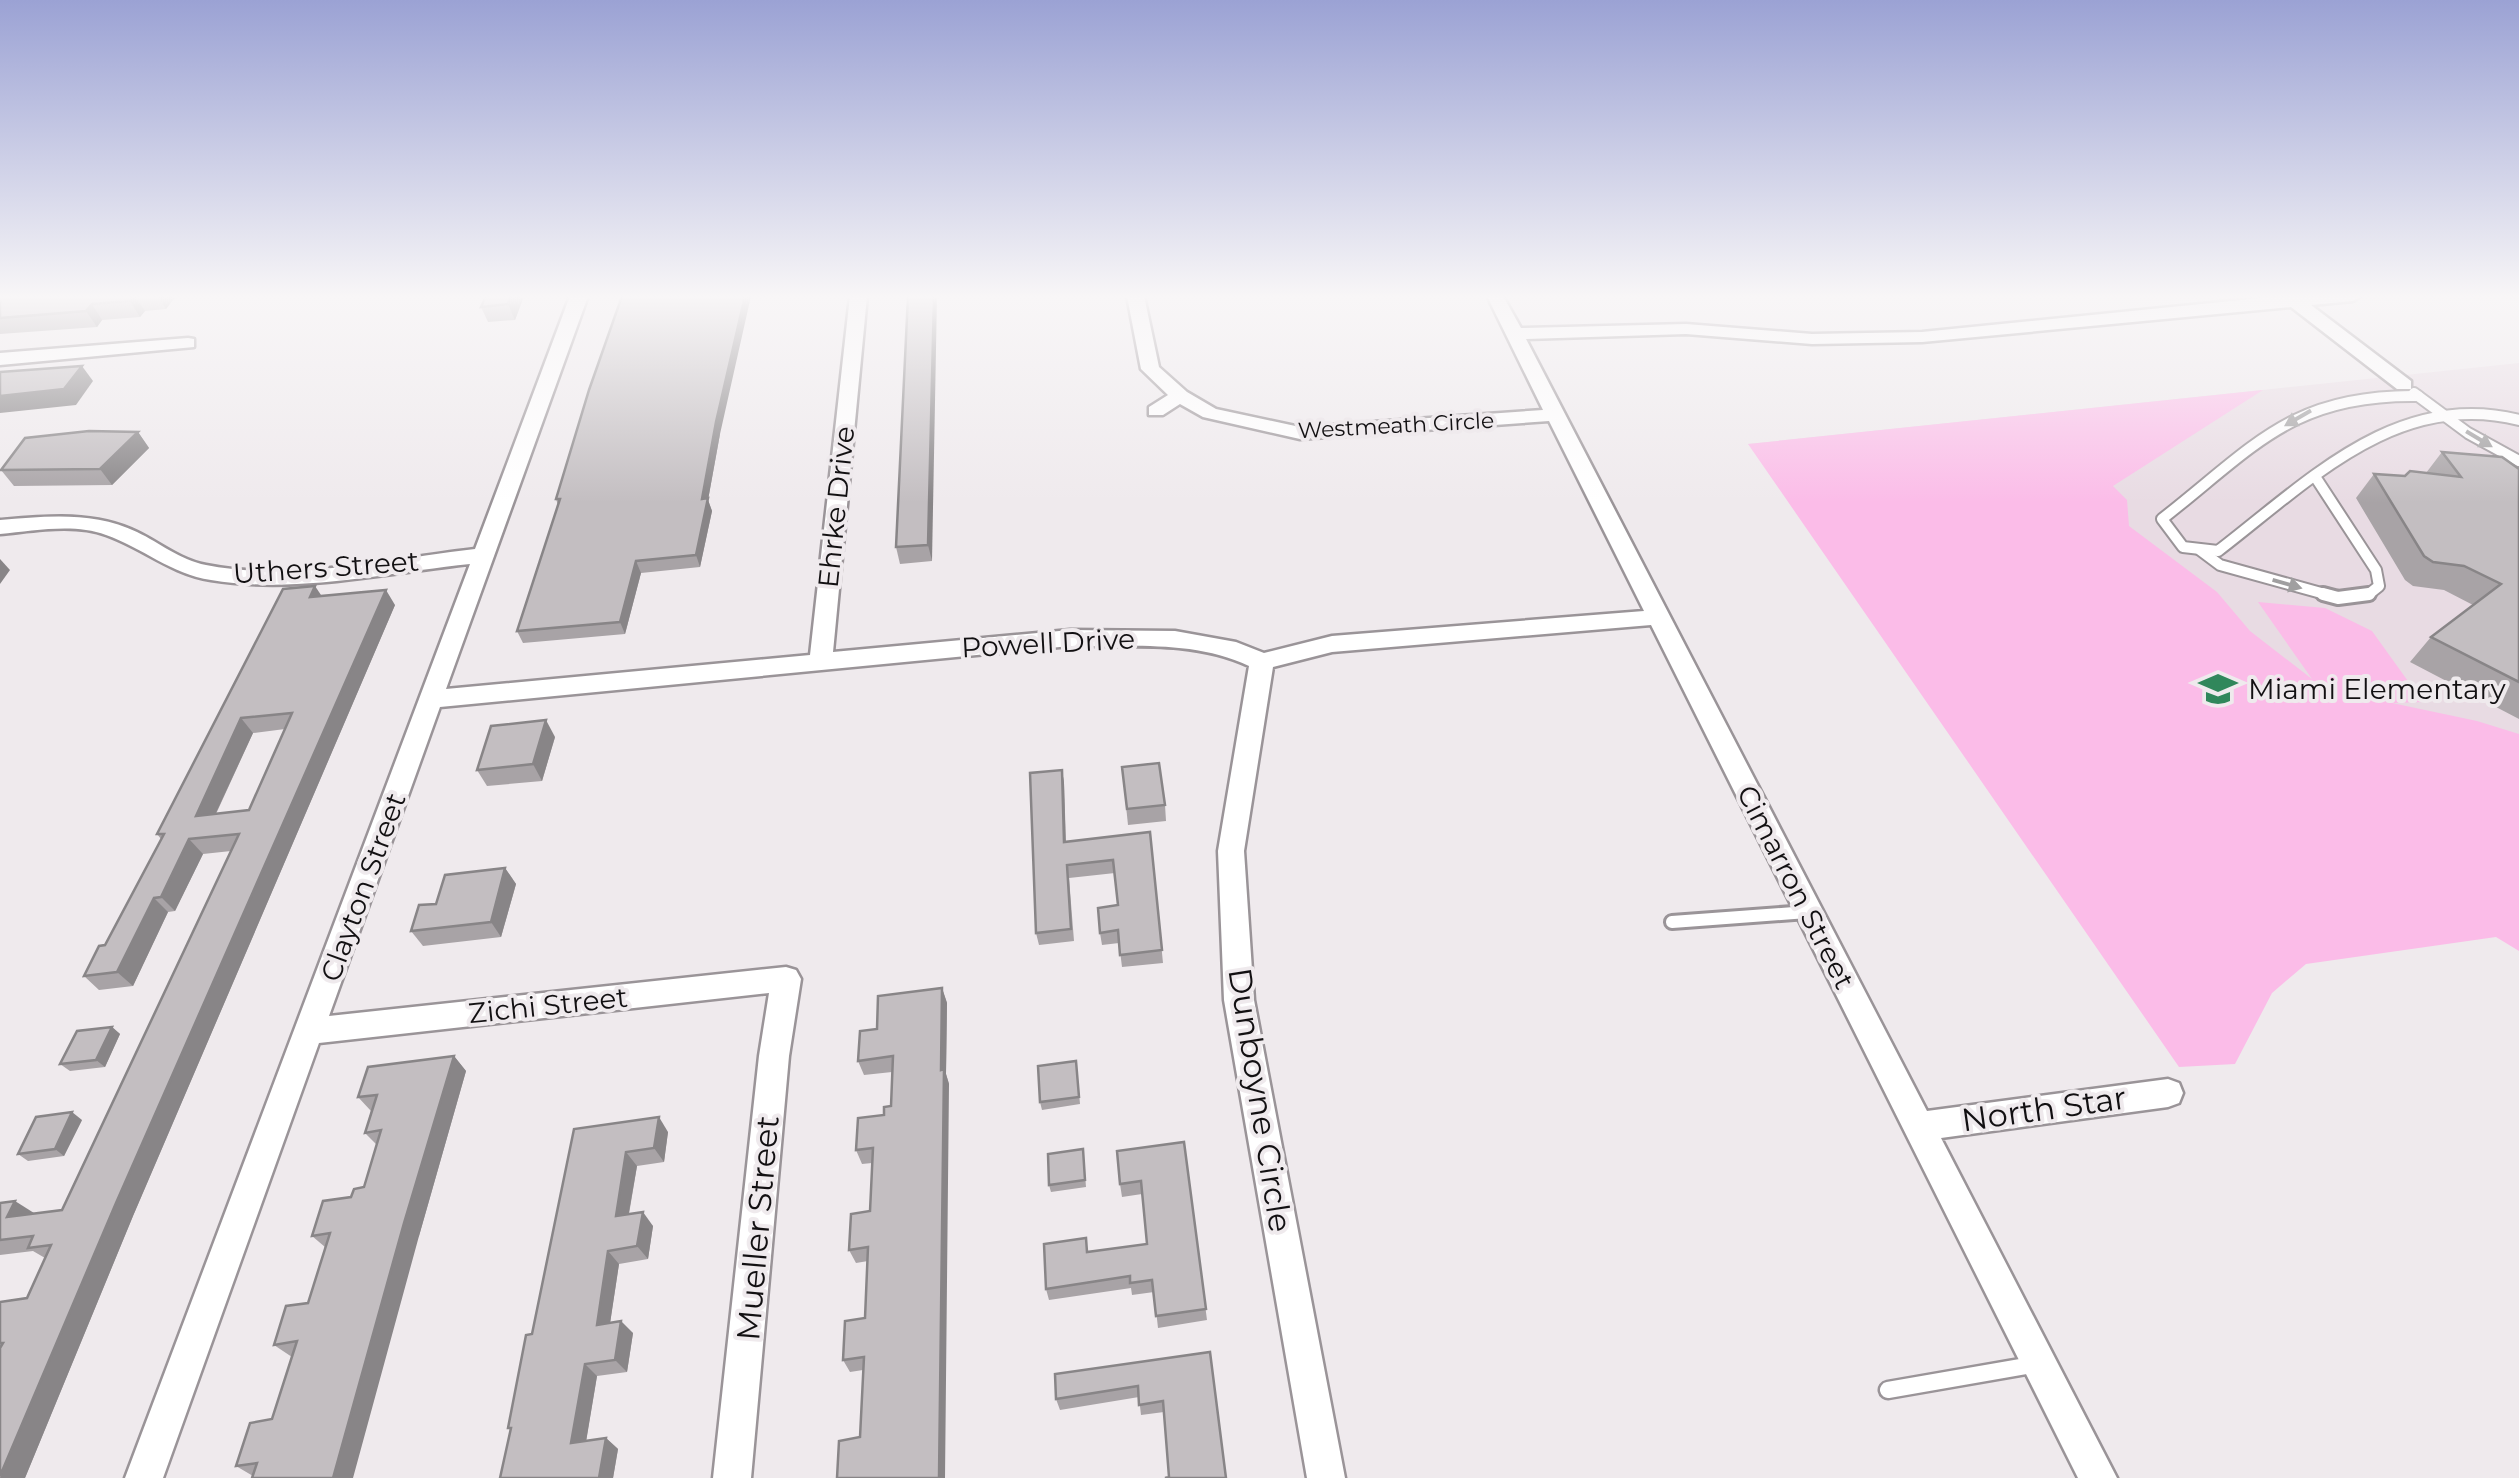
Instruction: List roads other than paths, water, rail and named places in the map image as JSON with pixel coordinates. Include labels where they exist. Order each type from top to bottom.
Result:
[{"type":"street","name":"Clayton Street","points":[[144,1478],[554,365]]},
{"type":"street","name":"Ehrke Drive","points":[[821,659],[851,365]]},
{"type":"street","name":"Westmeath Circle","points":[[1149,365],[1180,396],[1210,413],[1300,433],[1558,416]]},
{"type":"street","name":"Cimarron Street","points":[[1532,365],[2098,1478]]},
{"type":"street","points":[[2377,365],[2411,391]]},
{"type":"street","points":[[1156,411],[1180,396]]},
{"type":"street","name":"Uthers Street","points":[[0,527],[102,527],[126,535],[162,560],[224,575],[298,573],[484,555]]},
{"type":"street","points":[[1262,662],[1332,644],[1659,617]]},
{"type":"street","name":"Powell Drive","points":[[432,699],[821,659],[1120,636],[1221,647],[1262,662]]},
{"type":"street","name":"Dunboyne Circle","points":[[1262,662],[1231,851],[1238,1000],[1326,1478]]},
{"type":"street","name":"Zichi Street","points":[[311,1031],[786,979]]},
{"type":"street","name":"Mueller Street","points":[[732,1478],[774,1056],[786,979]]},
{"type":"street","name":"North Star","points":[[1920,1126],[2168,1093]]},
{"type":"lane","points":[[2519,420],[2486,411],[2442,413],[2419,419],[2352,452],[2218,551],[2183,547],[2162,520],[2269,436],[2310,410],[2411,391],[2442,413],[2519,461]]},
{"type":"lane","points":[[2198,549],[2220,565],[2338,598],[2370,594],[2379,586],[2376,570],[2316,478]]},
{"type":"lane","points":[[1672,922],[1807,912]]},
{"type":"lane","points":[[1888,1390],[2041,1363]]},
{"type":"place","name":"Miami Elementary","points":[[2218,689]]}]
